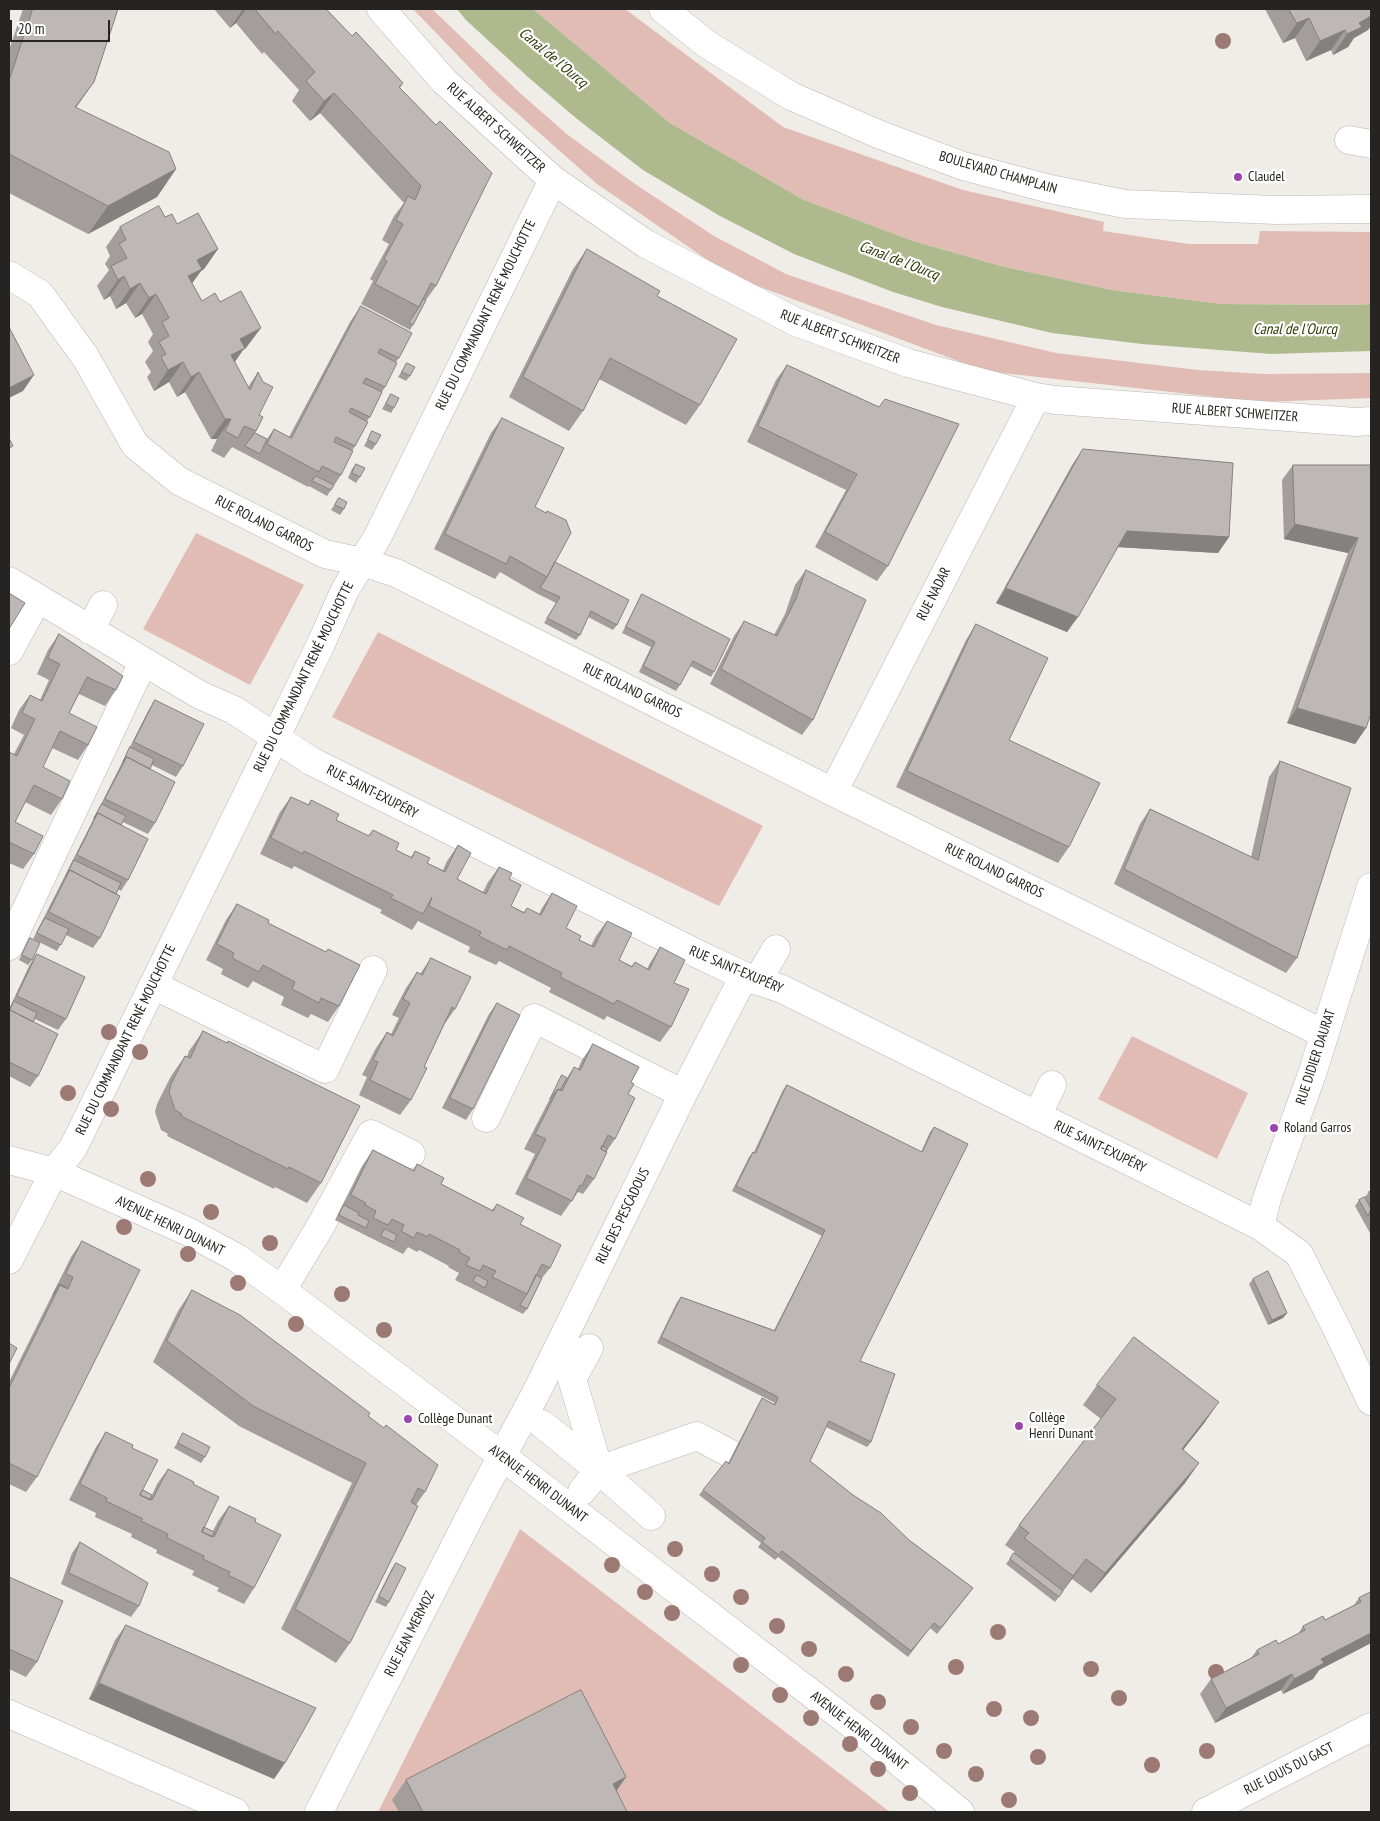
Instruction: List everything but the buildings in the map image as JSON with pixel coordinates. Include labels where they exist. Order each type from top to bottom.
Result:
[{"type":"street","name":"RUE ALBERT SCHWEITZER","points":[[381,9],[444,81],[553,180],[646,244],[796,322],[908,363],[1036,397],[1054,400],[1336,421],[1371,421]]},
{"type":"street","name":"BOULEVARD CHAMPLAIN","points":[[663,9],[708,45],[792,96],[878,134],[963,166],[1050,189],[1125,204],[1276,210],[1371,210]]},
{"type":"street","name":"RUE DU COMMANDANT RENÉ MOUCHOTTE","points":[[54,1172],[73,1148],[319,648],[344,590],[378,536],[553,180]]},
{"type":"street","name":"RUE ROLAND GARROS","points":[[9,275],[40,294],[86,358],[135,445],[179,480],[325,554],[362,562],[396,573],[833,792],[1324,1034]]},
{"type":"street","name":"RUE NADAR","points":[[833,792],[1036,397]]},
{"type":"street","name":"RUE SAINT-EXUPÉRY","points":[[9,581],[200,696],[234,710],[275,738],[327,769],[750,979],[782,989],[1260,1226],[1299,1254],[1371,1402]]},
{"type":"street","points":[[9,651],[38,598]]},
{"type":"street","points":[[90,630],[103,606]]},
{"type":"street","points":[[9,946],[143,662]]},
{"type":"street","name":"RUE DIDIER DAURAT","points":[[1260,1226],[1267,1198],[1312,1074],[1371,887]]},
{"type":"street","name":"RUE DES PESCADOUS","points":[[502,1456],[538,1388],[683,1094],[750,979],[776,949]]},
{"type":"street","points":[[153,985],[325,1069],[373,970]]},
{"type":"street","points":[[486,1118],[534,1018],[683,1094]]},
{"type":"street","points":[[1036,1116],[1052,1085]]},
{"type":"street","points":[[282,1290],[320,1227],[371,1134],[410,1154]]},
{"type":"street","name":"AVENUE HENRI DUNANT","points":[[9,1160],[54,1172],[189,1232],[236,1258],[282,1290],[502,1456],[872,1740],[960,1812]]},
{"type":"street","points":[[9,1260],[54,1172]]},
{"type":"street","points":[[588,1348],[569,1378],[599,1470]]},
{"type":"street","points":[[542,1424],[599,1470],[651,1516]]},
{"type":"street","points":[[582,1491],[599,1470],[697,1436],[731,1454]]},
{"type":"street","name":"RUE JEAN MERMOZ","points":[[319,1812],[502,1456]]},
{"type":"street","points":[[9,1714],[235,1812]]},
{"type":"street","name":"RUE LOUIS DU GAST","points":[[1206,1812],[1371,1726]]},
{"type":"shaded area","points":[[413,9],[432,9],[521,94],[568,135],[635,184],[714,236],[786,274],[936,325],[1056,353],[1198,370],[1264,374],[1371,373],[1371,398],[1260,402],[985,371],[731,276],[597,184],[492,91]]},
{"type":"shaded area","points":[[533,9],[625,9],[783,127],[963,190],[1104,222],[1103,231],[1189,244],[1258,244],[1260,231],[1371,232],[1371,304],[1222,304],[1112,290],[1001,266],[913,241],[804,200],[670,123]]},
{"type":"shaded area","points":[[196,533],[304,585],[250,685],[143,629]]},
{"type":"shaded area","points":[[378,632],[763,826],[719,906],[332,717]]},
{"type":"shaded area","points":[[1132,1036],[1248,1093],[1217,1159],[1098,1099]]},
{"type":"shaded area","points":[[520,1529],[890,1812],[378,1812]]},
{"type":"water","name":"Canal de l'Ourcq","points":[[457,9],[533,9],[670,123],[804,200],[913,241],[1001,266],[1112,290],[1222,304],[1371,304],[1371,351],[1271,354],[1142,344],[1052,333],[942,307],[893,292],[794,254],[720,216],[643,170],[577,119],[528,77],[466,20]]},
{"type":"place","name":"Claudel","points":[[1238,177]]},
{"type":"place","name":"Roland Garros","points":[[1274,1128]]},
{"type":"place","name":"Collège Dunant","points":[[408,1419]]},
{"type":"place","name":"Collège Henri Dunant","points":[[1019,1426]]}]
